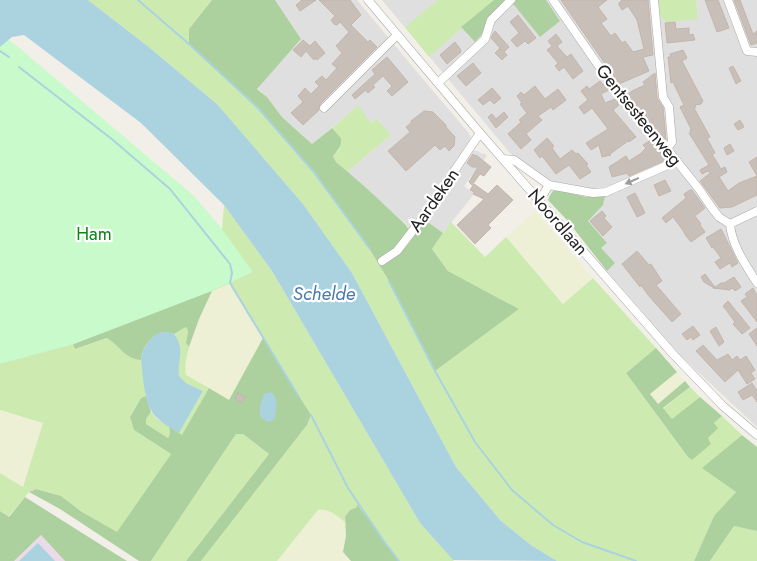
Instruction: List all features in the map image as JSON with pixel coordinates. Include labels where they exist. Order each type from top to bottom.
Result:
[{"type":"street","name":"Noordlaan","points":[[368,0],[480,133],[673,354],[723,406],[757,435]]},
{"type":"street","points":[[438,83],[485,39],[491,20],[511,0]]},
{"type":"street","name":"Gentsesteenweg","points":[[553,0],[623,101],[677,161],[712,208],[730,224]]},
{"type":"street","points":[[654,0],[663,97],[669,107],[672,142],[667,150]]},
{"type":"street","points":[[728,0],[747,51],[757,52]]},
{"type":"street","points":[[324,108],[397,35]]},
{"type":"street","name":"Aardeken","points":[[382,261],[397,251],[421,220],[480,133]]},
{"type":"street","points":[[504,159],[514,160],[549,185],[593,193],[606,192],[677,161]]},
{"type":"street","points":[[540,201],[549,185]]},
{"type":"street","points":[[757,211],[730,224],[731,235],[736,248],[757,283]]},
{"type":"shaded area","points":[[275,0],[357,0],[468,132],[471,138],[409,230],[406,223],[347,172],[391,135],[376,119],[371,123],[358,106],[312,144],[282,117],[267,97],[257,88],[301,39]]},
{"type":"shaded area","points":[[382,0],[548,0],[620,102],[673,161],[613,186],[587,189],[549,180],[510,153]]},
{"type":"shaded area","points":[[557,0],[653,0],[698,19],[696,0],[757,0],[757,427],[683,358],[548,200],[553,191],[586,197],[605,196],[682,162],[623,95]]},
{"type":"shaded area","points":[[473,151],[484,153],[487,156],[464,186],[474,194],[443,233],[425,220]]},
{"type":"shaded area","points":[[41,535],[65,561],[14,561]]},
{"type":"green space","points":[[88,0],[212,0],[189,29],[225,76],[258,108],[313,171],[367,245],[389,281],[435,371],[519,309],[448,271],[432,249],[451,222],[485,257],[506,237],[563,304],[593,278],[656,348],[626,373],[688,457],[708,438],[714,423],[722,416],[742,435],[703,468],[736,492],[714,516],[694,561],[557,561],[531,545],[501,521],[456,467],[352,273],[303,204],[218,105],[150,48]]},
{"type":"green space","points":[[212,0],[275,0],[301,39],[257,89],[267,97],[282,117],[312,144],[332,128],[341,138],[340,146],[333,156],[336,162],[404,223],[409,230],[425,220],[443,233],[432,249],[448,271],[519,309],[435,371],[389,281],[367,245],[313,171],[258,108],[189,44],[189,29]]},
{"type":"green space","points":[[438,0],[494,0],[429,57],[405,27]]},
{"type":"green space","points":[[494,0],[509,0],[487,19],[490,25],[475,42],[461,27]]},
{"type":"green space","points":[[510,0],[546,0],[560,21],[540,37]]},
{"type":"green space","points":[[656,0],[696,0],[698,19],[666,22],[657,13]]},
{"type":"green space","name":"Ham","points":[[0,34],[18,47],[194,196],[222,229],[253,272],[212,291],[74,344],[0,364]]},
{"type":"green space","points":[[358,105],[371,123],[377,119],[391,135],[347,172],[336,162],[333,156],[339,150],[341,138],[332,128]]},
{"type":"green space","points":[[553,191],[586,197],[605,196],[603,205],[588,221],[607,243],[601,248],[615,263],[607,271],[567,220],[548,200]]},
{"type":"green space","points":[[224,205],[272,271],[420,523],[454,561],[399,561],[357,504],[357,507],[345,515],[345,522],[329,511],[318,510],[277,561],[201,561],[307,425],[311,415],[230,283],[211,237],[222,228]]},
{"type":"green space","points":[[535,211],[593,278],[564,304],[506,237]]},
{"type":"green space","points":[[230,283],[263,338],[229,400],[186,375],[185,372],[187,354],[199,319],[212,291]]},
{"type":"green space","points":[[230,283],[212,291],[189,347],[186,343],[188,331],[186,327],[174,334],[162,333],[156,335],[144,348],[141,360],[126,354],[107,338],[75,349],[73,344],[0,364],[0,305]]},
{"type":"green space","points":[[186,327],[188,331],[186,343],[189,347],[186,375],[209,388],[182,436],[179,433],[203,391],[186,383],[178,376],[180,344],[174,334]]},
{"type":"green space","points":[[108,338],[131,357],[141,360],[146,396],[141,398],[130,417],[134,430],[171,454],[117,533],[82,512],[61,496],[36,489],[29,492],[8,517],[0,511],[0,473],[23,487],[43,423],[0,410],[0,364],[74,344],[75,349]]},
{"type":"green space","points":[[263,338],[311,415],[307,425],[201,561],[186,561],[269,454],[243,434],[236,434],[151,561],[139,561],[60,509],[29,492],[36,489],[61,496],[82,512],[117,532],[171,454],[134,430],[130,417],[141,398],[146,396],[151,412],[146,419],[146,424],[168,438],[170,434],[169,426],[182,435],[209,388],[229,400]]},
{"type":"green space","points":[[656,348],[677,372],[650,394],[658,404],[685,381],[690,387],[663,408],[672,419],[700,397],[722,416],[714,423],[718,428],[708,438],[711,444],[692,460],[626,373]]},
{"type":"green space","points":[[677,372],[685,381],[658,404],[650,394]]},
{"type":"green space","points":[[690,387],[700,397],[672,420],[663,409]]},
{"type":"green space","points":[[0,410],[43,423],[23,487],[0,473]]},
{"type":"green space","points":[[151,412],[157,419],[169,426],[170,434],[168,438],[146,424],[146,419]]},
{"type":"green space","points":[[236,434],[243,434],[269,454],[186,561],[151,561]]},
{"type":"green space","points":[[742,435],[757,447],[757,531],[734,526],[710,561],[694,561],[714,516],[736,492],[702,468]]},
{"type":"green space","points":[[25,497],[127,561],[65,561],[41,535],[14,561],[0,561],[0,511],[9,517]]},
{"type":"green space","points":[[357,504],[399,561],[351,561],[343,552],[346,536],[345,516],[350,510],[357,507]]},
{"type":"green space","points":[[324,508],[345,522],[346,536],[343,552],[351,561],[277,561],[318,510]]},
{"type":"green space","points":[[734,526],[757,531],[757,561],[710,561]]},
{"type":"water","name":"Schelde","points":[[0,0],[88,0],[150,48],[218,105],[303,204],[352,273],[456,467],[501,521],[531,545],[557,561],[453,560],[420,523],[272,271],[224,205],[141,123],[24,35],[12,37],[0,47]]},
{"type":"water","points":[[161,332],[174,334],[178,339],[180,344],[179,376],[186,383],[203,391],[179,433],[152,412],[145,390],[142,355],[150,340]]},
{"type":"water","points":[[271,392],[276,401],[276,408],[275,418],[270,422],[262,418],[260,411],[264,394]]},
{"type":"water","points":[[38,543],[55,561],[19,561]]},
{"type":"building","points":[[302,0],[316,0],[300,11],[296,5]]},
{"type":"building","points":[[319,0],[350,0],[361,15],[351,25],[368,42],[370,40],[377,47],[320,104],[319,110],[303,125],[291,113],[303,102],[298,96],[305,88],[311,94],[319,86],[315,82],[322,76],[326,80],[337,68],[332,64],[342,53],[336,46],[349,32],[340,22],[337,25],[334,24],[331,20],[335,16]]},
{"type":"building","points":[[561,0],[607,0],[598,7],[607,19],[601,23],[611,36],[615,33],[622,43],[625,41],[633,52],[644,49],[637,20],[628,6],[622,10],[619,3],[622,0],[648,0],[653,55],[643,57],[649,71],[619,84]]},
{"type":"building","points":[[705,0],[718,0],[729,28],[717,32]]},
{"type":"building","points":[[734,0],[740,0],[753,34],[757,31],[757,43],[751,45]]},
{"type":"building","points":[[518,15],[536,38],[528,44],[525,41],[517,47],[511,40],[519,33],[510,22]]},
{"type":"building","points":[[675,22],[676,29],[689,28],[689,35],[693,34],[695,40],[667,43],[665,23]]},
{"type":"building","points":[[495,31],[509,47],[504,52],[507,55],[502,60],[495,53],[500,48],[491,38]]},
{"type":"building","points":[[556,34],[562,42],[557,46],[567,57],[571,54],[583,71],[573,79],[564,67],[559,71],[555,66],[558,63],[547,50],[552,46],[548,41]]},
{"type":"building","points":[[303,40],[310,46],[315,41],[325,53],[317,60],[316,58],[314,60],[306,51],[301,57],[293,50]]},
{"type":"building","points":[[455,42],[461,52],[447,64],[440,55]]},
{"type":"building","points":[[683,50],[687,58],[682,61],[703,101],[701,104],[695,105],[696,107],[694,108],[710,137],[707,138],[715,153],[712,154],[721,169],[725,167],[727,172],[719,177],[728,191],[739,183],[757,176],[757,195],[732,207],[720,208],[700,181],[710,173],[708,171],[702,174],[700,170],[709,165],[689,133],[691,129],[680,107],[684,105],[673,82],[671,83],[668,57],[671,57],[670,54]]},
{"type":"building","points":[[387,57],[408,82],[392,96],[387,91],[392,86],[383,76],[373,85],[375,87],[368,93],[366,90],[355,99],[352,95],[375,74],[372,70]]},
{"type":"building","points":[[473,63],[481,73],[466,86],[457,76]]},
{"type":"building","points":[[733,66],[741,81],[736,84],[729,68]]},
{"type":"building","points":[[655,73],[657,98],[663,107],[666,140],[627,95],[645,85],[643,82]]},
{"type":"building","points":[[600,81],[609,90],[601,94],[605,103],[615,99],[619,105],[613,110],[636,137],[611,155],[602,157],[599,145],[591,150],[586,143],[608,129],[592,108],[584,114],[579,107],[588,100],[581,91],[587,86],[589,89]]},
{"type":"building","points":[[535,86],[545,99],[558,89],[566,100],[553,110],[551,107],[538,116],[542,120],[526,134],[531,140],[521,149],[508,134],[521,122],[519,120],[527,113],[517,96],[521,92],[524,95]]},
{"type":"building","points":[[492,88],[501,98],[494,104],[490,100],[483,105],[478,100]]},
{"type":"building","points":[[424,111],[433,112],[446,125],[455,137],[454,146],[449,151],[445,146],[440,150],[435,145],[406,171],[388,151],[410,132],[406,127]]},
{"type":"building","points":[[504,112],[508,117],[496,128],[488,117],[492,114],[496,119]]},
{"type":"building","points":[[740,120],[744,127],[738,130],[734,124]]},
{"type":"building","points":[[547,138],[554,146],[552,148],[560,159],[572,150],[576,154],[578,153],[588,164],[586,165],[591,172],[580,179],[569,165],[556,174],[542,156],[540,158],[534,150]]},
{"type":"building","points":[[651,140],[668,159],[629,176],[627,173],[612,177],[609,167],[626,156],[629,161],[640,154],[646,148],[643,145]]},
{"type":"building","points":[[730,144],[734,151],[727,155],[724,148]]},
{"type":"building","points":[[473,154],[491,167],[484,176],[480,174],[472,185],[469,182],[478,167],[472,167],[467,163]]},
{"type":"building","points":[[757,157],[757,176],[749,162]]},
{"type":"building","points":[[665,180],[671,191],[659,196],[654,185]]},
{"type":"building","points":[[474,184],[488,194],[497,185],[513,200],[488,225],[491,228],[475,244],[457,225],[484,199],[473,194],[474,192],[470,190]]},
{"type":"building","points":[[692,190],[705,208],[695,216],[705,232],[691,242],[673,217],[666,223],[662,218],[686,198],[684,194]]},
{"type":"building","points":[[635,193],[645,213],[637,217],[627,197]]},
{"type":"building","points":[[602,211],[606,216],[604,218],[612,227],[603,236],[590,221]]},
{"type":"building","points":[[721,229],[738,263],[732,267],[730,263],[720,269],[715,262],[721,258],[706,238]]},
{"type":"building","points":[[637,251],[649,265],[651,264],[662,281],[656,285],[681,314],[672,322],[622,264]]},
{"type":"building","points":[[705,274],[715,287],[734,277],[741,287],[735,291],[732,288],[730,290],[713,288],[704,282],[701,277]]},
{"type":"building","points":[[753,288],[757,296],[757,322],[741,301],[747,297],[745,294]]},
{"type":"building","points":[[728,301],[750,328],[742,334],[733,324],[735,322],[723,306]]},
{"type":"building","points":[[693,326],[700,335],[693,340],[691,337],[687,340],[682,334]]},
{"type":"building","points":[[716,327],[724,342],[719,346],[710,331]]},
{"type":"building","points":[[757,328],[757,346],[749,334]]},
{"type":"building","points":[[703,345],[717,360],[728,354],[732,360],[737,356],[740,360],[746,356],[755,370],[751,373],[755,379],[747,384],[738,370],[725,382],[696,351]]},
{"type":"building","points":[[752,383],[757,391],[757,402],[752,395],[743,400],[738,392]]},
{"type":"building","points":[[238,393],[245,397],[242,403],[235,399]]},
{"type":"waterway","points":[[138,0],[258,108],[313,171],[370,249]]},
{"type":"waterway","points":[[0,51],[9,57]]},
{"type":"waterway","points":[[19,67],[113,140],[170,189],[230,264],[232,273],[230,283],[299,397]]},
{"type":"waterway","points":[[389,281],[435,371],[475,442],[512,490],[553,525],[582,542],[636,561]]},
{"type":"waterway","points":[[311,415],[348,488],[399,561]]}]
